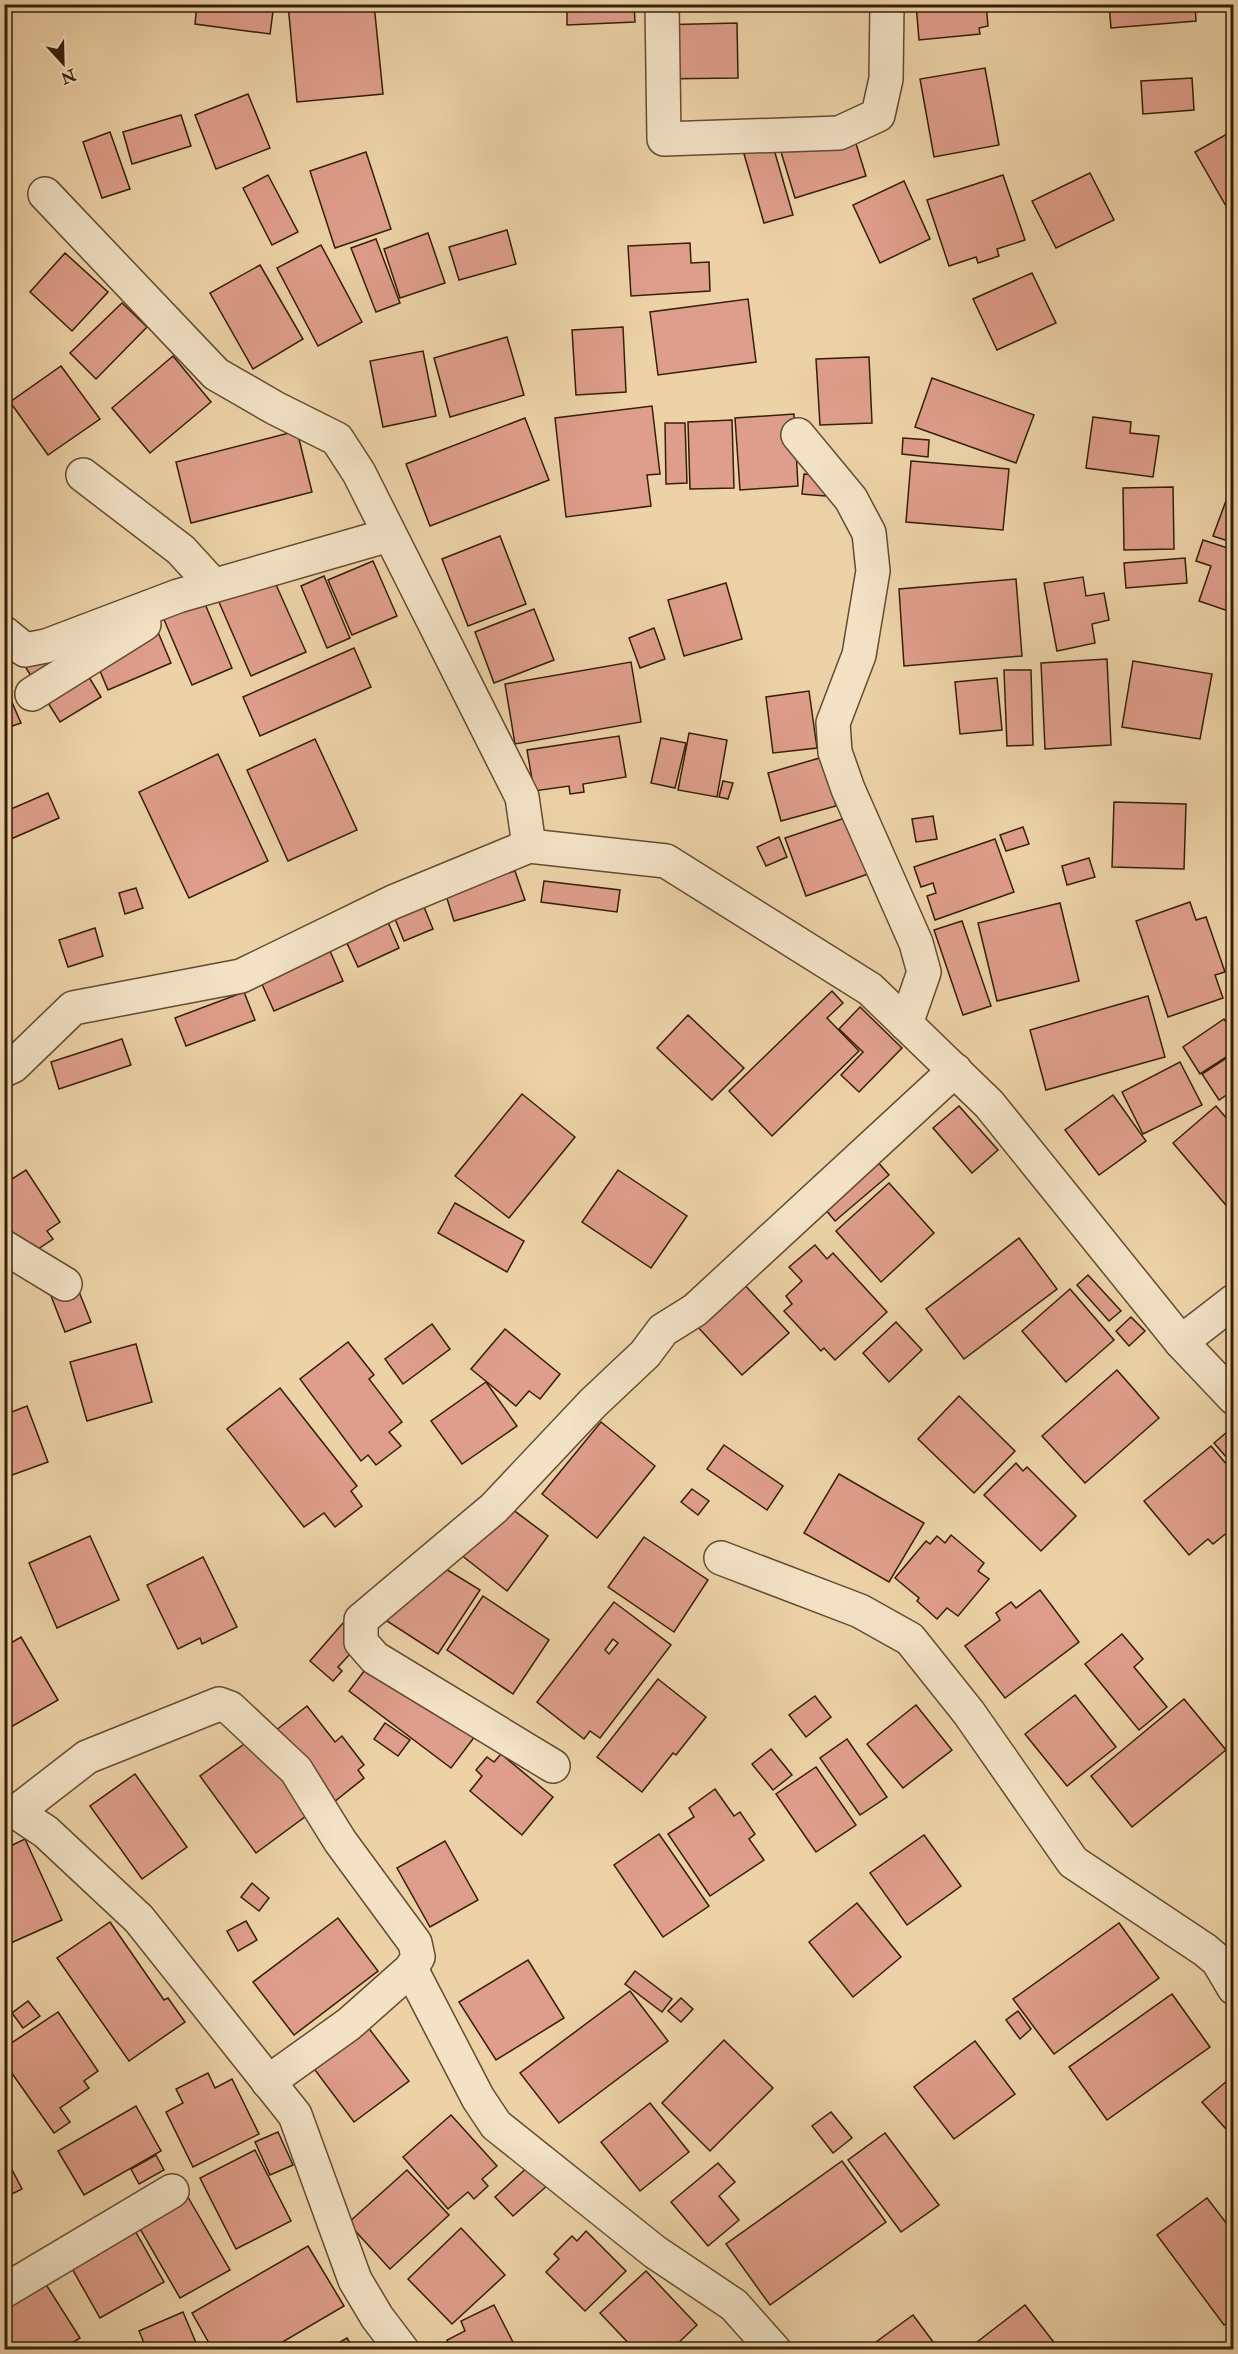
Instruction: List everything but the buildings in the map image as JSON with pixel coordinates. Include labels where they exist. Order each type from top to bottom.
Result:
[{"type":"street","points":[[662,4],[664,139],[839,133],[878,115],[886,79],[887,4]]},
{"type":"street","points":[[45,194],[216,374],[337,440],[359,473],[522,796],[529,846]]},
{"type":"street","points":[[798,435],[851,499],[869,533],[873,571],[861,645],[833,723],[835,743],[848,789],[916,943],[924,972],[906,1024]]},
{"type":"street","points":[[83,475],[182,550],[213,585]]},
{"type":"street","points":[[4,633],[25,650],[46,646],[178,596],[389,535]]},
{"type":"street","points":[[32,694],[142,626],[178,596]]},
{"type":"street","points":[[4,1070],[13,1066],[73,1008],[241,976],[393,902],[529,846],[666,861],[870,989],[989,1104],[1181,1342],[1233,1398]]},
{"type":"street","points":[[553,1766],[375,1658],[361,1642],[361,1620],[494,1508],[593,1403],[645,1354],[663,1330],[695,1310],[955,1070]]},
{"type":"street","points":[[4,1247],[64,1284]]},
{"type":"street","points":[[1181,1342],[1233,1301]]},
{"type":"street","points":[[721,1558],[860,1611],[910,1639],[969,1713],[1073,1862],[1205,1950],[1218,1961],[1233,1988]]},
{"type":"street","points":[[268,2082],[349,2024],[411,1969],[418,1957],[415,1943],[340,1840],[296,1770],[225,1704],[219,1704],[87,1757],[10,1813],[46,1832],[139,1919],[294,2115],[355,2280],[377,2316],[402,2349]]},
{"type":"street","points":[[411,1969],[478,2098],[496,2125],[655,2252],[734,2305],[774,2349]]},
{"type":"street","points":[[4,2291],[172,2191]]}]
